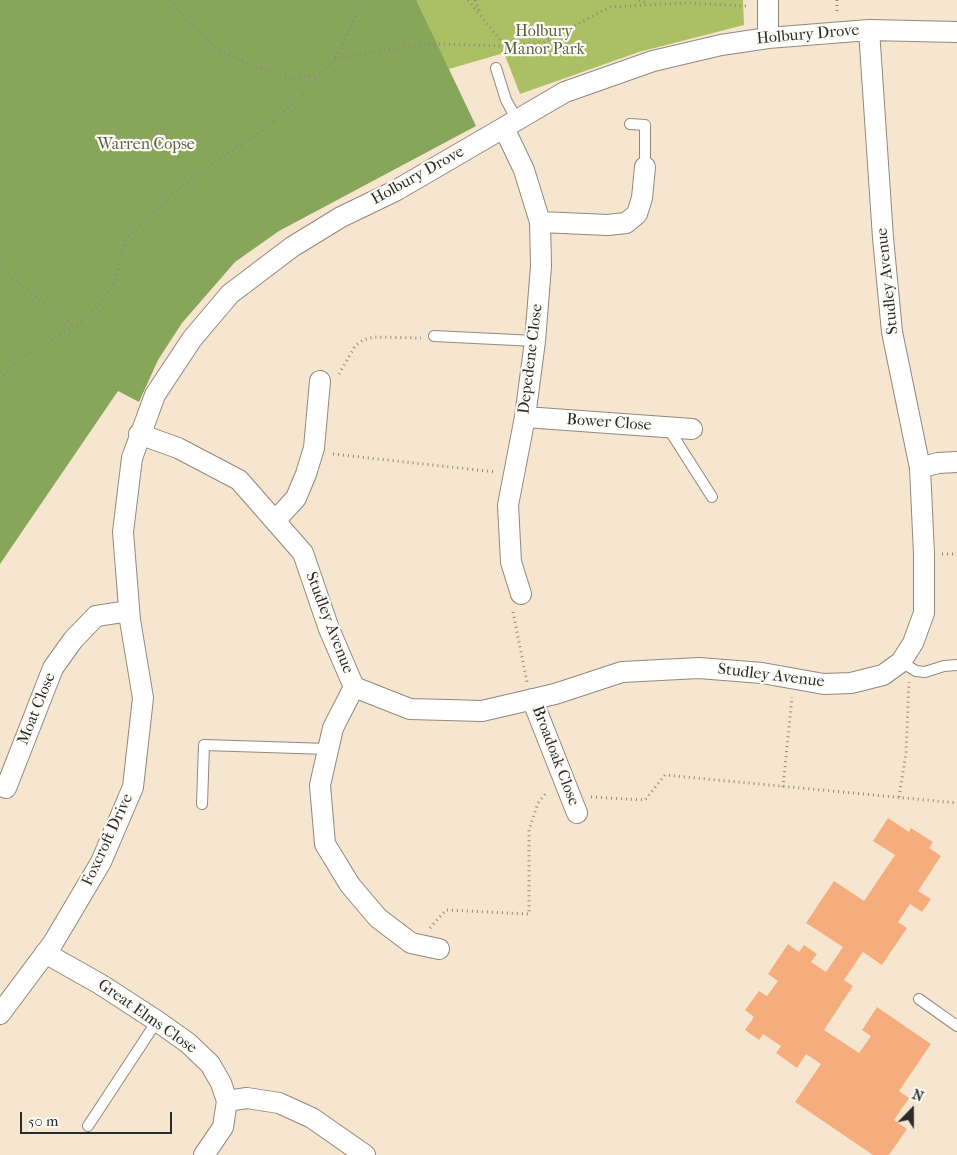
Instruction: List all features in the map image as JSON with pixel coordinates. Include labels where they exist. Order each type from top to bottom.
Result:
[{"type":"street","points":[[768,3],[768,38]]},
{"type":"street","name":"Holbury Drove","points":[[130,611],[122,532],[132,458],[154,395],[192,339],[230,294],[292,247],[341,217],[395,191],[565,92],[653,61],[721,45],[768,38],[870,30],[957,32]]},
{"type":"street","name":"Studley Avenue","points":[[139,434],[178,448],[239,480],[303,553],[329,630],[354,687],[410,709],[482,711],[532,699],[622,672],[699,668],[824,684],[851,683],[883,675],[904,664],[924,613],[924,554],[920,468],[892,332],[882,238],[870,30]]},
{"type":"street","name":"Depedene Close","points":[[511,124],[540,222],[541,266],[535,341],[525,418],[508,505],[508,534],[511,562],[521,594]]},
{"type":"street","points":[[540,222],[608,225],[626,223],[637,214],[642,198],[644,167]]},
{"type":"street","points":[[275,521],[296,498],[313,452],[320,381]]},
{"type":"street","name":"Bower Close","points":[[525,418],[692,430]]},
{"type":"street","points":[[920,468],[938,463],[957,462]]},
{"type":"street","name":"Moat Close","points":[[6,788],[53,668],[73,640],[96,616],[130,611]]},
{"type":"street","name":"Foxcroft Drive","points":[[0,1014],[45,954],[101,862],[133,787],[143,698],[130,611]]},
{"type":"street","points":[[354,687],[333,728],[320,784],[325,844],[350,885],[378,918],[411,944],[439,949]]},
{"type":"street","name":"Broadoak Close","points":[[532,699],[570,796]]},
{"type":"street","name":"Great Elms Close","points":[[45,954],[100,984],[157,1021],[188,1043],[210,1064],[221,1083],[227,1101],[223,1127],[204,1155]]},
{"type":"street","points":[[227,1101],[247,1098],[279,1102],[312,1118],[365,1155]]},
{"type":"lane","points":[[496,68],[511,124]]},
{"type":"lane","points":[[630,124],[644,125],[644,167]]},
{"type":"lane","points":[[434,336],[535,341]]},
{"type":"lane","points":[[668,428],[712,497]]},
{"type":"lane","points":[[904,664],[925,672],[944,666],[957,665]]},
{"type":"lane","points":[[202,804],[204,744],[328,749]]},
{"type":"lane","points":[[919,999],[957,1026]]},
{"type":"lane","points":[[88,1126],[157,1021]]},
{"type":"path","points":[[171,0],[187,20],[216,49],[253,66],[294,78],[319,76]]},
{"type":"path","points":[[0,379],[19,359],[74,326],[101,303],[115,281],[126,240],[182,186],[268,126],[319,76],[334,59],[364,0]]},
{"type":"path","points":[[468,0],[504,46],[504,52]]},
{"type":"path","points":[[475,0],[482,18]]},
{"type":"path","points":[[640,0],[651,5]]},
{"type":"path","points":[[709,0],[714,5]]},
{"type":"path","points":[[334,59],[404,47],[438,44],[504,46],[544,42],[610,7],[768,3]]},
{"type":"path","points":[[0,270],[74,326]]},
{"type":"path","points":[[320,381],[331,380],[339,374],[355,346],[363,340],[374,337],[434,336]]},
{"type":"path","points":[[313,452],[514,474]]},
{"type":"path","points":[[521,594],[516,602],[513,617],[532,699]]},
{"type":"path","points":[[899,797],[906,753],[909,673],[904,664]]},
{"type":"path","points":[[783,787],[794,679]]},
{"type":"path","points":[[411,944],[424,935],[446,910],[529,914],[529,830],[538,803],[544,794],[645,800],[665,775],[957,802]]},
{"type":"green space","name":"Warren Copse","points":[[0,0],[416,0],[476,126],[279,231],[235,262],[182,323],[158,360],[139,402],[118,391],[0,564]]},
{"type":"green space","name":"Holbury Manor Park","points":[[407,0],[743,0],[744,25],[639,52],[520,94],[504,53],[449,69]]},
{"type":"building","points":[[888,818],[909,832],[911,828],[933,842],[929,848],[941,856],[918,891],[931,899],[922,912],[910,904],[898,922],[907,928],[882,965],[863,952],[844,980],[853,986],[824,1030],[859,1053],[871,1036],[862,1030],[877,1007],[931,1044],[899,1091],[909,1098],[894,1120],[907,1129],[889,1155],[873,1155],[795,1102],[821,1064],[806,1054],[797,1068],[776,1053],[781,1046],[763,1034],[759,1040],[745,1030],[754,1017],[745,1010],[759,991],[767,996],[778,981],[768,974],[788,944],[799,952],[804,945],[817,954],[811,962],[826,972],[843,947],[806,923],[834,881],[864,901],[895,855],[873,841]]}]
